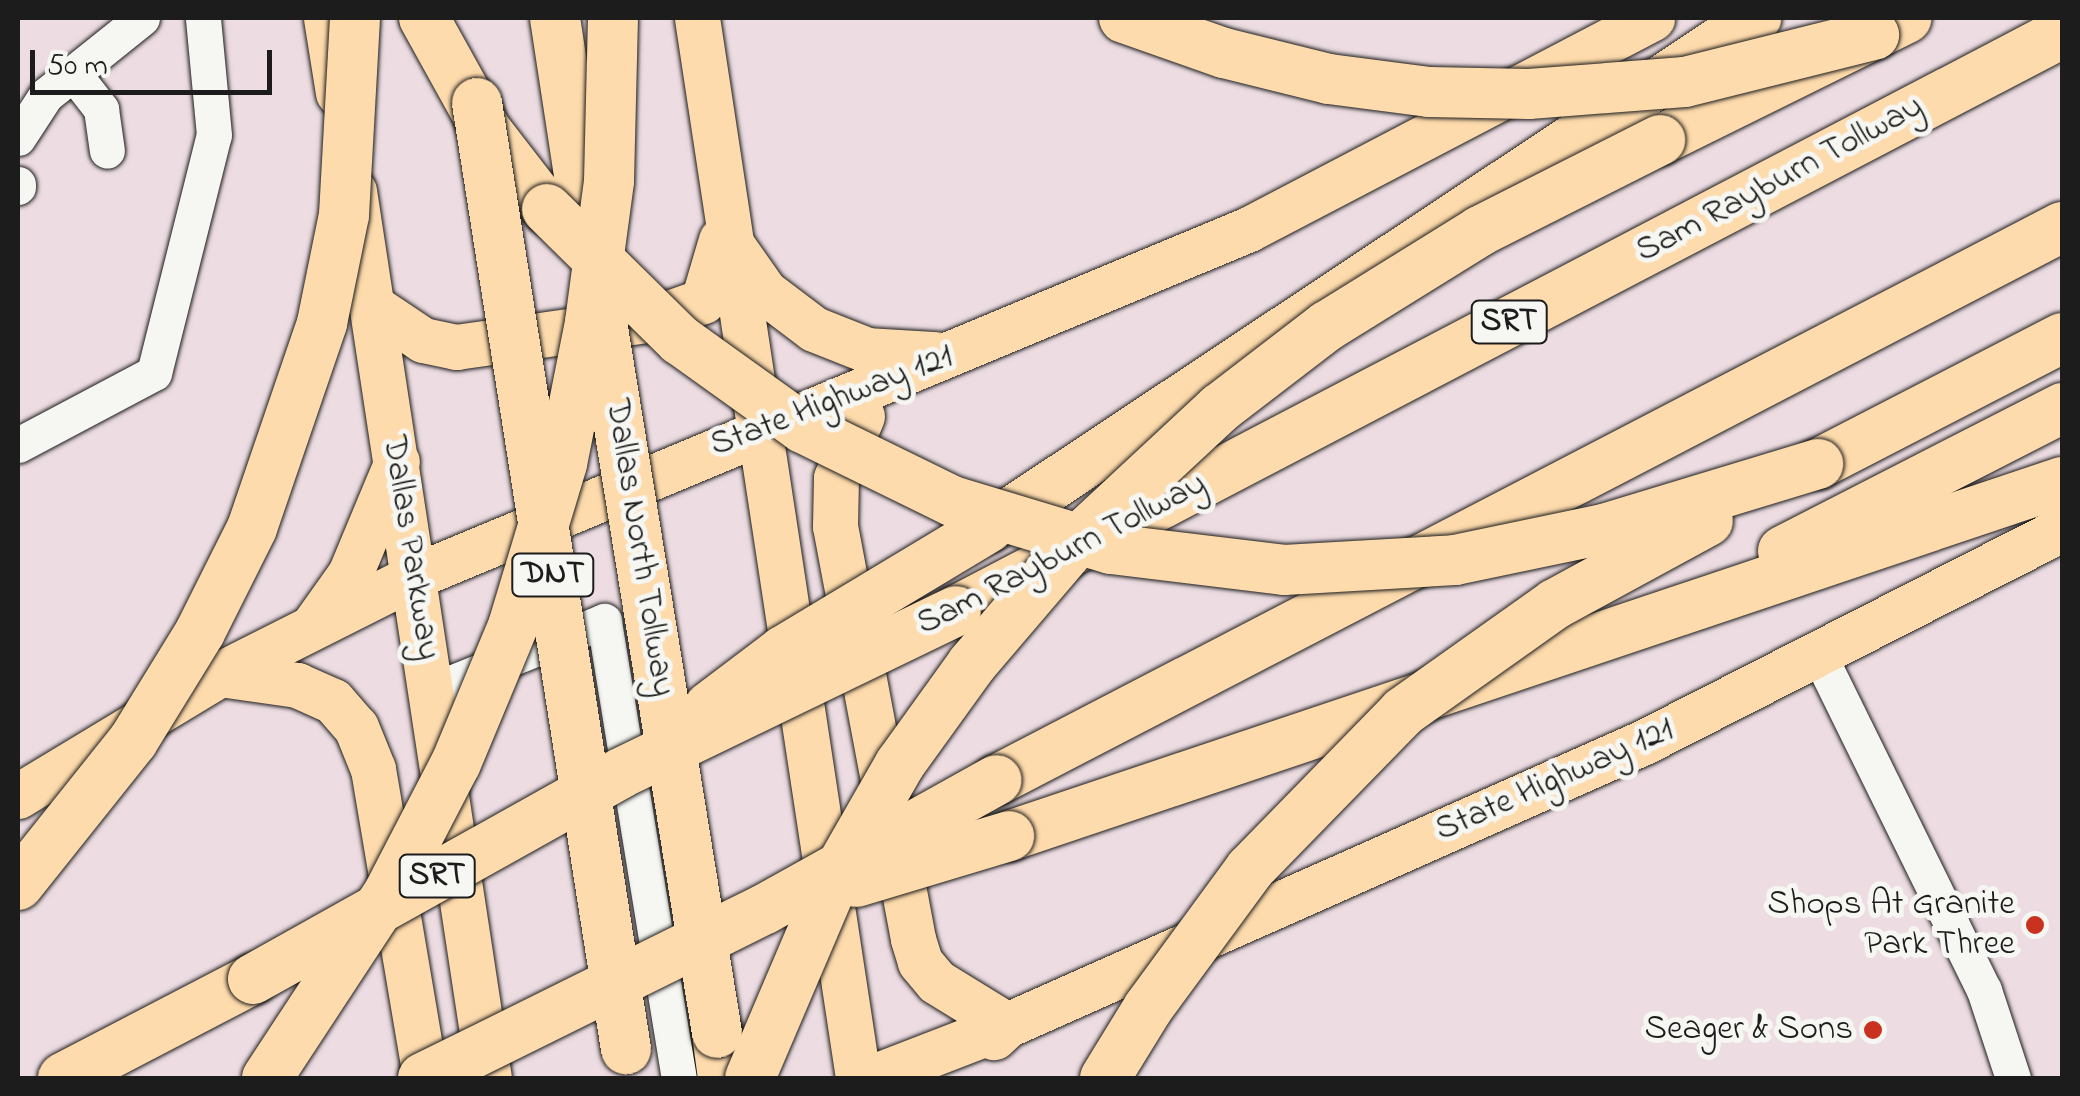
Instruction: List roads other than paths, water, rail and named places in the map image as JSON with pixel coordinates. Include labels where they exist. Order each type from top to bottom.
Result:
[{"type":"highway","points":[[18,885],[133,742],[200,632],[252,528],[322,322],[344,215],[355,18]]},
{"type":"highway","points":[[424,18],[514,168],[608,275],[680,340],[850,455],[1016,524],[1183,563],[1364,568],[1529,547],[1818,464]]},
{"type":"highway","name":"DNT","points":[[464,18],[631,1078]]},
{"type":"highway","name":"Dallas North Tollway","points":[[555,18],[723,1078]]},
{"type":"highway","points":[[582,18],[584,208]]},
{"type":"highway","points":[[267,1078],[389,892],[456,763],[512,626],[562,464],[590,322],[609,181],[613,18]]},
{"type":"highway","points":[[1124,18],[1294,71],[1430,92],[1548,93],[1685,82],[1890,26]]},
{"type":"highway","points":[[621,774],[782,651],[989,527],[1756,18]]},
{"type":"highway","points":[[750,1078],[837,874],[900,764],[1024,600],[1163,456],[1277,362],[1425,262],[1890,26]]},
{"type":"highway","name":"Sam Rayburn Tollway","points":[[63,1078],[253,979],[621,774],[956,611],[2062,33]]},
{"type":"highway","points":[[424,1078],[765,909],[996,780],[2062,227]]},
{"type":"highway","points":[[1106,1078],[1148,1008],[1250,870],[1403,712],[1504,637],[1610,571],[2062,338]]},
{"type":"highway","points":[[1622,632],[2062,408]]},
{"type":"highway","points":[[765,909],[1009,836],[2062,482]]},
{"type":"main road","name":"Dallas Parkway","points":[[326,18],[415,576],[489,1078]]},
{"type":"main road","points":[[697,18],[733,247],[756,430],[858,1078]]},
{"type":"main road","name":"State Highway 121","points":[[18,796],[220,674],[415,576],[756,430],[957,355],[1249,229],[1652,18]]},
{"type":"main road","points":[[372,306],[423,340],[456,347],[666,316],[700,303],[711,290],[726,203]]},
{"type":"main road","points":[[733,247],[765,292],[814,329],[867,350],[957,355]]},
{"type":"main road","points":[[900,374],[854,425],[836,478],[835,526],[920,962],[959,999],[1007,1025],[956,1078]]},
{"type":"main road","points":[[311,629],[350,574],[397,461]]},
{"type":"main road","name":"State Highway 121","points":[[870,1078],[1007,1025],[1626,750],[2062,530]]},
{"type":"main road","points":[[220,674],[297,686],[333,700],[356,727],[374,769],[424,1078]]},
{"type":"lane","points":[[18,138],[46,94],[142,18]]},
{"type":"lane","points":[[18,445],[154,373],[214,135],[203,18]]},
{"type":"lane","points":[[73,73],[100,110],[107,151]]},
{"type":"lane","points":[[432,691],[604,622],[680,1078]]},
{"type":"lane","points":[[1819,655],[1984,990],[2013,1078]]},
{"type":"place","name":"Shops At Granite Park Three","points":[[2035,925]]},
{"type":"place","name":"Seager & Sons","points":[[1873,1030]]}]
